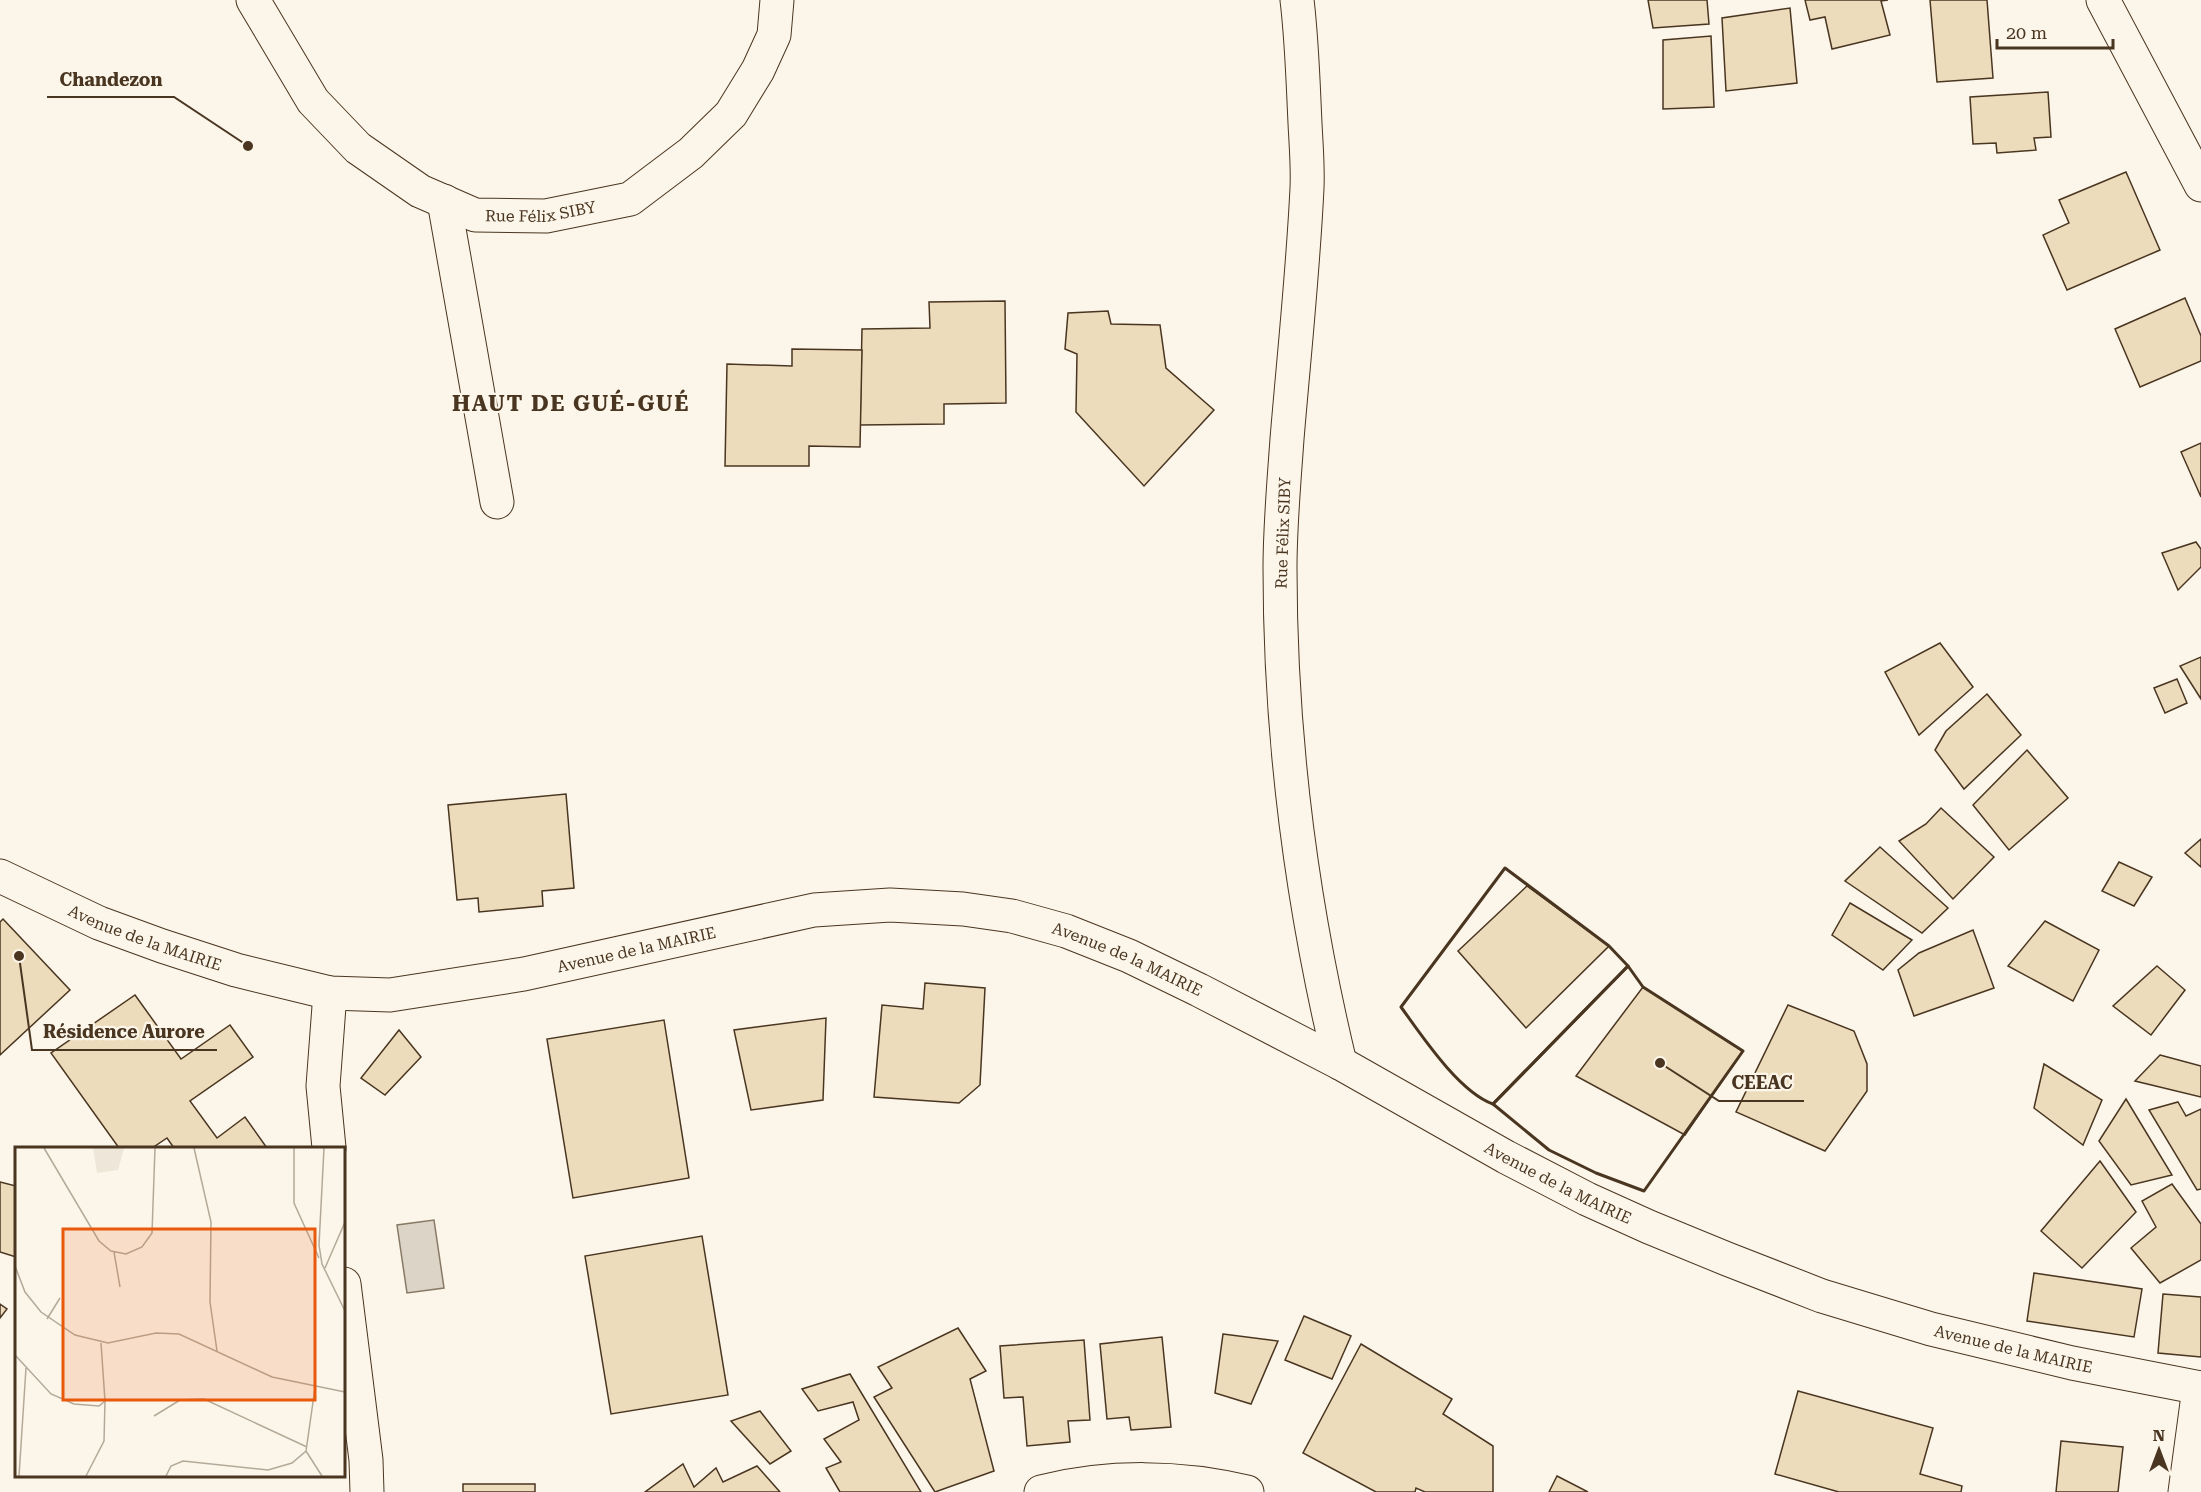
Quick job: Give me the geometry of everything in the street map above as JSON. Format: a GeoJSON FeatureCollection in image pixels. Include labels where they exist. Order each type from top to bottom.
{"type":"FeatureCollection","features":[{"type":"Feature","properties":{"kind":"street","name":"Rue Félix SIBY"},"geometry":{"type":"LineString","coordinates":[[254,0],[312,101],[358,148],[420,191],[475,215],[546,216],[630,199],[691,153],[731,114],[758,70],[774,35],[777,0]]}},
{"type":"Feature","properties":{"kind":"street","name":"Rue Félix SIBY"},"geometry":{"type":"LineString","coordinates":[[1297,0],[1302,47],[1307,184],[1301,285],[1283,493],[1280,567],[1282,634],[1296,830],[1320,972],[1340,1063]]}},
{"type":"Feature","properties":{"kind":"street"},"geometry":{"type":"LineString","coordinates":[[2103,0],[2201,185]]}},
{"type":"Feature","properties":{"kind":"street"},"geometry":{"type":"LineString","coordinates":[[444,201],[497,501]]}},
{"type":"Feature","properties":{"kind":"street","name":"Avenue de la MAIRIE"},"geometry":{"type":"LineString","coordinates":[[0,876],[99,923],[151,942],[236,970],[330,993],[390,995],[524,974],[814,910],[890,905],[963,909],[1012,916],[1055,928],[1119,952],[1199,990],[1340,1063],[1506,1157],[1587,1199],[1659,1232],[1822,1296],[1942,1332],[2072,1363],[2200,1388]]}},
{"type":"Feature","properties":{"kind":"street"},"geometry":{"type":"LineString","coordinates":[[329,1147],[323,1086],[330,993]]}},
{"type":"Feature","properties":{"kind":"street"},"geometry":{"type":"LineString","coordinates":[[345,1292],[366,1460],[367,1492]]}},
{"type":"Feature","properties":{"kind":"street"},"geometry":{"type":"LineString","coordinates":[[2185,1492],[2200,1388]]}},
{"type":"Feature","properties":{"kind":"street"},"geometry":{"type":"LineString","coordinates":[[1041,1492],[1065,1486],[1112,1480],[1169,1480],[1247,1492]]}},
{"type":"Feature","properties":{"kind":"shaded area"},"geometry":{"type":"Polygon","coordinates":[[[434,1220],[444,1288],[407,1293],[397,1225],[434,1220]]]}},
{"type":"Feature","properties":{"kind":"building"},"geometry":{"type":"Polygon","coordinates":[[[1648,0],[1707,0],[1709,24],[1653,28],[1648,0]]]}},
{"type":"Feature","properties":{"kind":"building"},"geometry":{"type":"Polygon","coordinates":[[[1805,0],[1888,0],[1881,1],[1890,35],[1832,49],[1825,17],[1810,20],[1805,0]]]}},
{"type":"Feature","properties":{"kind":"building"},"geometry":{"type":"Polygon","coordinates":[[[1930,0],[1987,0],[1993,78],[1937,82],[1930,0]]]}},
{"type":"Feature","properties":{"kind":"building"},"geometry":{"type":"Polygon","coordinates":[[[1790,8],[1797,83],[1726,91],[1722,18],[1790,8]]]}},
{"type":"Feature","properties":{"kind":"building"},"geometry":{"type":"Polygon","coordinates":[[[1711,36],[1714,107],[1663,109],[1663,40],[1711,36]]]}},
{"type":"Feature","properties":{"kind":"building"},"geometry":{"type":"Polygon","coordinates":[[[2048,92],[2051,137],[2034,138],[2036,150],[1997,153],[1996,143],[1973,144],[1970,97],[2048,92]]]}},
{"type":"Feature","properties":{"kind":"building"},"geometry":{"type":"Polygon","coordinates":[[[2126,172],[2160,250],[2067,290],[2043,235],[2069,223],[2059,200],[2126,172]]]}},
{"type":"Feature","properties":{"kind":"building"},"geometry":{"type":"Polygon","coordinates":[[[2185,298],[2201,336],[2201,361],[2140,387],[2115,329],[2185,298]]]}},
{"type":"Feature","properties":{"kind":"building"},"geometry":{"type":"Polygon","coordinates":[[[1005,301],[1006,403],[944,404],[944,424],[860,425],[862,329],[930,328],[929,302],[1005,301]]]}},
{"type":"Feature","properties":{"kind":"building"},"geometry":{"type":"Polygon","coordinates":[[[1108,311],[1111,324],[1160,325],[1166,368],[1214,410],[1144,486],[1076,412],[1077,354],[1065,349],[1068,313],[1108,311]]]}},
{"type":"Feature","properties":{"kind":"building"},"geometry":{"type":"Polygon","coordinates":[[[792,349],[862,350],[860,447],[809,446],[809,466],[725,466],[727,364],[792,366],[792,349]]]}},
{"type":"Feature","properties":{"kind":"building"},"geometry":{"type":"Polygon","coordinates":[[[2201,443],[2201,497],[2181,452],[2201,443]]]}},
{"type":"Feature","properties":{"kind":"building"},"geometry":{"type":"Polygon","coordinates":[[[2196,542],[2201,549],[2201,567],[2178,590],[2162,553],[2196,542]]]}},
{"type":"Feature","properties":{"kind":"building"},"geometry":{"type":"Polygon","coordinates":[[[1940,643],[1973,687],[1919,735],[1885,672],[1940,643]]]}},
{"type":"Feature","properties":{"kind":"building"},"geometry":{"type":"Polygon","coordinates":[[[2201,657],[2201,699],[2180,666],[2201,657]]]}},
{"type":"Feature","properties":{"kind":"building"},"geometry":{"type":"Polygon","coordinates":[[[2177,679],[2187,703],[2165,713],[2154,688],[2177,679]]]}},
{"type":"Feature","properties":{"kind":"building"},"geometry":{"type":"Polygon","coordinates":[[[1987,694],[2021,735],[1964,789],[1935,750],[1946,731],[1987,694]]]}},
{"type":"Feature","properties":{"kind":"building"},"geometry":{"type":"Polygon","coordinates":[[[2027,750],[2068,798],[2009,850],[1973,805],[2027,750]]]}},
{"type":"Feature","properties":{"kind":"building"},"geometry":{"type":"Polygon","coordinates":[[[566,794],[574,888],[542,891],[543,906],[479,912],[478,898],[457,900],[448,805],[566,794]]]}},
{"type":"Feature","properties":{"kind":"building"},"geometry":{"type":"Polygon","coordinates":[[[1941,808],[1994,857],[1953,899],[1899,841],[1926,824],[1941,808]]]}},
{"type":"Feature","properties":{"kind":"building"},"geometry":{"type":"Polygon","coordinates":[[[2201,839],[2201,867],[2185,853],[2201,839]]]}},
{"type":"Feature","properties":{"kind":"building"},"geometry":{"type":"Polygon","coordinates":[[[1880,847],[1948,908],[1922,933],[1845,881],[1880,847]]]}},
{"type":"Feature","properties":{"kind":"building"},"geometry":{"type":"Polygon","coordinates":[[[2119,862],[2152,877],[2134,906],[2102,891],[2119,862]]]}},
{"type":"Feature","properties":{"kind":"building"},"geometry":{"type":"Polygon","coordinates":[[[1527,886],[1609,946],[1526,1028],[1458,951],[1527,886]]]}},
{"type":"Feature","properties":{"kind":"building"},"geometry":{"type":"Polygon","coordinates":[[[1850,903],[1912,940],[1883,970],[1832,935],[1850,903]]]}},
{"type":"Feature","properties":{"kind":"building"},"geometry":{"type":"Polygon","coordinates":[[[3,919],[70,990],[0,1055],[0,922],[3,919]]]}},
{"type":"Feature","properties":{"kind":"building"},"geometry":{"type":"Polygon","coordinates":[[[2045,921],[2099,950],[2073,1001],[2008,966],[2045,921]]]}},
{"type":"Feature","properties":{"kind":"building"},"geometry":{"type":"Polygon","coordinates":[[[1973,930],[1994,988],[1914,1016],[1898,970],[1919,953],[1973,930]]]}},
{"type":"Feature","properties":{"kind":"building"},"geometry":{"type":"Polygon","coordinates":[[[2157,966],[2185,990],[2151,1035],[2113,1006],[2157,966]]]}},
{"type":"Feature","properties":{"kind":"building"},"geometry":{"type":"Polygon","coordinates":[[[925,983],[985,988],[980,1085],[959,1103],[874,1097],[882,1005],[923,1009],[925,983]]]}},
{"type":"Feature","properties":{"kind":"building"},"geometry":{"type":"Polygon","coordinates":[[[1643,987],[1743,1051],[1685,1135],[1576,1076],[1643,987]]]}},
{"type":"Feature","properties":{"kind":"building"},"geometry":{"type":"Polygon","coordinates":[[[135,995],[181,1059],[230,1025],[253,1057],[190,1101],[217,1138],[245,1117],[266,1147],[173,1147],[167,1138],[154,1147],[118,1147],[51,1053],[135,995]]]}},
{"type":"Feature","properties":{"kind":"building"},"geometry":{"type":"Polygon","coordinates":[[[1788,1005],[1854,1031],[1867,1064],[1867,1091],[1825,1151],[1736,1112],[1788,1005]]]}},
{"type":"Feature","properties":{"kind":"building"},"geometry":{"type":"Polygon","coordinates":[[[826,1018],[823,1100],[751,1110],[734,1030],[826,1018]]]}},
{"type":"Feature","properties":{"kind":"building"},"geometry":{"type":"Polygon","coordinates":[[[664,1020],[689,1178],[573,1198],[547,1039],[664,1020]]]}},
{"type":"Feature","properties":{"kind":"building"},"geometry":{"type":"Polygon","coordinates":[[[399,1030],[421,1057],[385,1095],[361,1078],[399,1030]]]}},
{"type":"Feature","properties":{"kind":"building"},"geometry":{"type":"Polygon","coordinates":[[[2160,1055],[2201,1066],[2201,1097],[2135,1081],[2160,1055]]]}},
{"type":"Feature","properties":{"kind":"building"},"geometry":{"type":"Polygon","coordinates":[[[2044,1064],[2102,1100],[2083,1145],[2034,1108],[2044,1064]]]}},
{"type":"Feature","properties":{"kind":"building"},"geometry":{"type":"Polygon","coordinates":[[[2126,1099],[2172,1175],[2131,1185],[2099,1141],[2126,1099]]]}},
{"type":"Feature","properties":{"kind":"building"},"geometry":{"type":"Polygon","coordinates":[[[2178,1102],[2186,1116],[2201,1109],[2201,1189],[2197,1190],[2149,1110],[2178,1102]]]}},
{"type":"Feature","properties":{"kind":"building"},"geometry":{"type":"Polygon","coordinates":[[[2100,1161],[2136,1212],[2082,1268],[2041,1231],[2100,1161]]]}},
{"type":"Feature","properties":{"kind":"building"},"geometry":{"type":"Polygon","coordinates":[[[0,1182],[15,1186],[15,1257],[0,1252],[0,1182]]]}},
{"type":"Feature","properties":{"kind":"building"},"geometry":{"type":"Polygon","coordinates":[[[2172,1184],[2201,1224],[2201,1260],[2160,1283],[2131,1248],[2156,1227],[2142,1201],[2172,1184]]]}},
{"type":"Feature","properties":{"kind":"building"},"geometry":{"type":"Polygon","coordinates":[[[702,1236],[728,1395],[611,1414],[585,1256],[702,1236]]]}},
{"type":"Feature","properties":{"kind":"building"},"geometry":{"type":"Polygon","coordinates":[[[2034,1273],[2142,1289],[2134,1337],[2027,1321],[2034,1273]]]}},
{"type":"Feature","properties":{"kind":"building"},"geometry":{"type":"Polygon","coordinates":[[[2163,1294],[2201,1297],[2201,1357],[2158,1353],[2163,1294]]]}},
{"type":"Feature","properties":{"kind":"building"},"geometry":{"type":"Polygon","coordinates":[[[0,1304],[7,1309],[0,1318],[0,1304]]]}},
{"type":"Feature","properties":{"kind":"building"},"geometry":{"type":"Polygon","coordinates":[[[1304,1316],[1351,1336],[1332,1379],[1285,1360],[1304,1316]]]}},
{"type":"Feature","properties":{"kind":"building"},"geometry":{"type":"Polygon","coordinates":[[[958,1328],[986,1371],[970,1379],[994,1471],[935,1492],[874,1397],[892,1388],[878,1367],[958,1328]]]}},
{"type":"Feature","properties":{"kind":"building"},"geometry":{"type":"Polygon","coordinates":[[[1223,1334],[1278,1341],[1251,1404],[1215,1393],[1223,1334]]]}},
{"type":"Feature","properties":{"kind":"building"},"geometry":{"type":"Polygon","coordinates":[[[1162,1337],[1171,1427],[1131,1430],[1129,1417],[1107,1419],[1100,1344],[1162,1337]]]}},
{"type":"Feature","properties":{"kind":"building"},"geometry":{"type":"Polygon","coordinates":[[[1084,1340],[1090,1420],[1068,1421],[1070,1442],[1027,1446],[1023,1397],[1004,1398],[1000,1346],[1084,1340]]]}},
{"type":"Feature","properties":{"kind":"building"},"geometry":{"type":"Polygon","coordinates":[[[1361,1344],[1452,1399],[1443,1414],[1493,1446],[1493,1492],[1425,1492],[1416,1488],[1415,1492],[1376,1492],[1303,1453],[1361,1344]]]}},
{"type":"Feature","properties":{"kind":"building"},"geometry":{"type":"Polygon","coordinates":[[[850,1374],[921,1492],[840,1492],[826,1468],[841,1462],[824,1439],[859,1420],[853,1402],[818,1411],[802,1389],[850,1374]]]}},
{"type":"Feature","properties":{"kind":"building"},"geometry":{"type":"Polygon","coordinates":[[[1798,1391],[1933,1428],[1920,1474],[1962,1486],[1961,1492],[1839,1492],[1775,1474],[1798,1391]]]}},
{"type":"Feature","properties":{"kind":"building"},"geometry":{"type":"Polygon","coordinates":[[[760,1411],[791,1451],[770,1464],[731,1421],[760,1411]]]}},
{"type":"Feature","properties":{"kind":"building"},"geometry":{"type":"Polygon","coordinates":[[[2061,1441],[2123,1447],[2118,1492],[2056,1492],[2061,1441]]]}},
{"type":"Feature","properties":{"kind":"building"},"geometry":{"type":"Polygon","coordinates":[[[683,1464],[694,1487],[716,1468],[723,1482],[757,1466],[780,1492],[645,1492],[683,1464]]]}},
{"type":"Feature","properties":{"kind":"building"},"geometry":{"type":"Polygon","coordinates":[[[1557,1476],[1588,1492],[1549,1492],[1557,1476]]]}},
{"type":"Feature","properties":{"kind":"building"},"geometry":{"type":"Polygon","coordinates":[[[463,1484],[535,1484],[535,1492],[463,1492],[463,1484]]]}},
{"type":"Feature","properties":{"kind":"wall"},"geometry":{"type":"LineString","coordinates":[[1505,868],[1609,946],[1628,966],[1493,1104],[1480,1098],[1454,1076],[1401,1007],[1505,868]]}},
{"type":"Feature","properties":{"kind":"wall"},"geometry":{"type":"LineString","coordinates":[[1628,966],[1643,987],[1743,1051],[1644,1191],[1596,1173],[1549,1150],[1493,1104],[1628,966]]}},
{"type":"Feature","properties":{"kind":"place","name":"Chandezon"},"geometry":{"type":"Point","coordinates":[248,146]}},
{"type":"Feature","properties":{"kind":"place","name":"Résidence Aurore"},"geometry":{"type":"Point","coordinates":[19,956]}},
{"type":"Feature","properties":{"kind":"place","name":"CEEAC"},"geometry":{"type":"Point","coordinates":[1660,1063]}},
{"type":"Feature","properties":{"kind":"district","name":"HAUT DE GUÉ-GUÉ"},"geometry":{"type":"Point","coordinates":[571,403]}}]}
